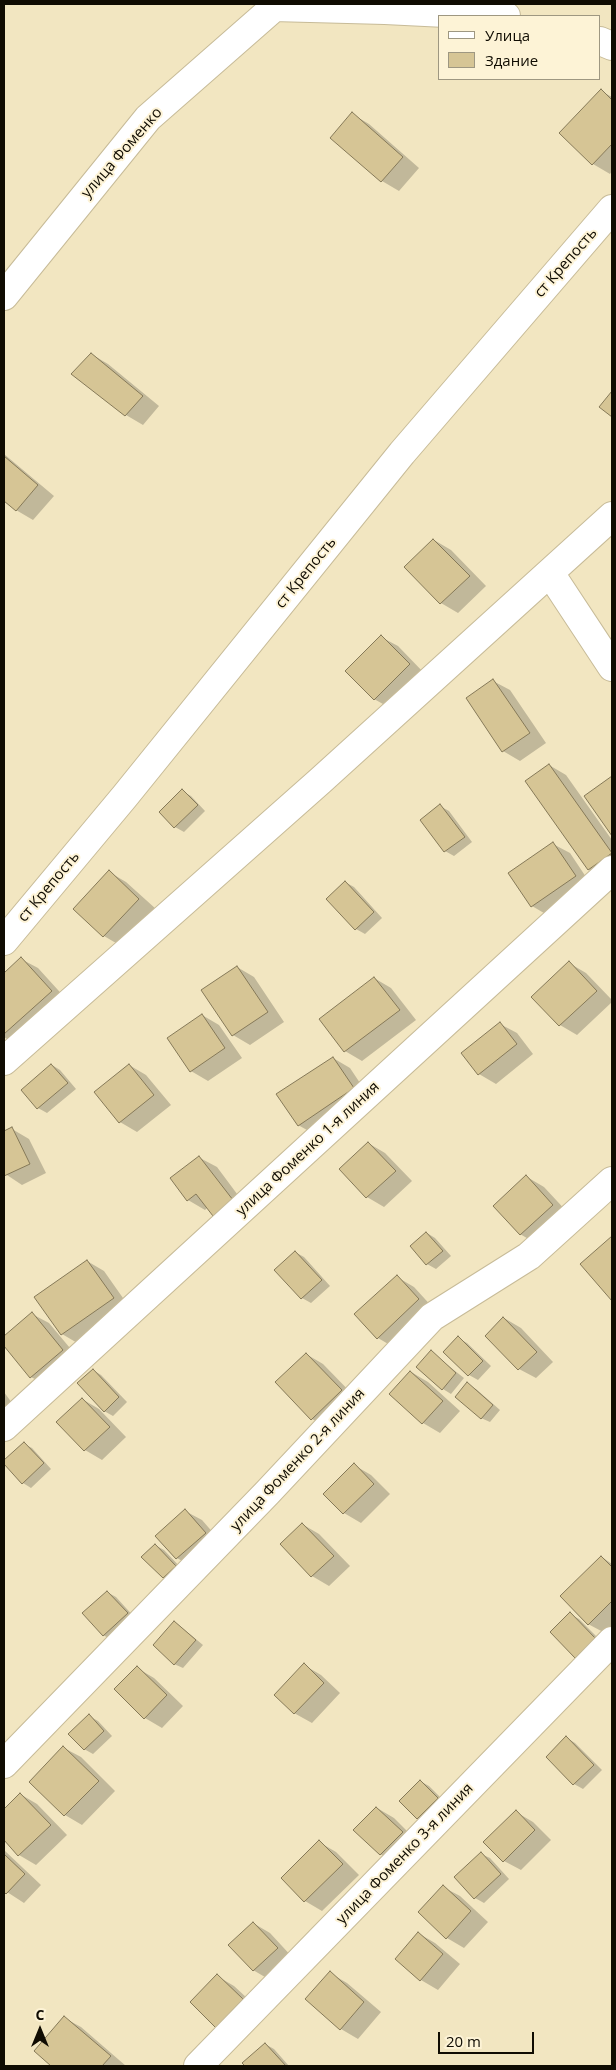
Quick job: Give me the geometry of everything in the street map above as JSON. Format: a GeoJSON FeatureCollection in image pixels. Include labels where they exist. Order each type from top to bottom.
{"type":"FeatureCollection","features":[{"type":"Feature","properties":{"kind":"street"},"geometry":{"type":"LineString","coordinates":[[276,6],[486,15]]}},
{"type":"Feature","properties":{"kind":"street","name":"улица Фоменко"},"geometry":{"type":"LineString","coordinates":[[4,296],[148,118],[276,6]]}},
{"type":"Feature","properties":{"kind":"street","name":"ст Крепость"},"geometry":{"type":"LineString","coordinates":[[4,941],[125,796],[402,453],[612,209]]}},
{"type":"Feature","properties":{"kind":"street"},"geometry":{"type":"LineString","coordinates":[[4,1061],[320,781],[612,516]]}},
{"type":"Feature","properties":{"kind":"street"},"geometry":{"type":"LineString","coordinates":[[550,573],[612,667]]}},
{"type":"Feature","properties":{"kind":"street","name":"улица Фоменко 1-я линия"},"geometry":{"type":"LineString","coordinates":[[4,1428],[612,870]]}},
{"type":"Feature","properties":{"kind":"street","name":"улица Фоменко 2-я линия"},"geometry":{"type":"LineString","coordinates":[[4,1764],[267,1493],[432,1318],[529,1256],[612,1181]]}},
{"type":"Feature","properties":{"kind":"street","name":"улица Фоменко 3-я линия"},"geometry":{"type":"LineString","coordinates":[[198,2066],[612,1641]]}},
{"type":"Feature","properties":{"kind":"building"},"geometry":{"type":"Polygon","coordinates":[[[601,89],[612,100],[612,144],[592,165],[559,133],[601,89]]]}},
{"type":"Feature","properties":{"kind":"building"},"geometry":{"type":"Polygon","coordinates":[[[352,112],[403,157],[381,182],[330,138],[352,112]]]}},
{"type":"Feature","properties":{"kind":"building"},"geometry":{"type":"Polygon","coordinates":[[[91,353],[143,396],[125,416],[71,374],[91,353]]]}},
{"type":"Feature","properties":{"kind":"building"},"geometry":{"type":"Polygon","coordinates":[[[612,391],[612,417],[599,407],[612,391]]]}},
{"type":"Feature","properties":{"kind":"building"},"geometry":{"type":"Polygon","coordinates":[[[4,456],[38,485],[16,511],[4,501],[4,456]]]}},
{"type":"Feature","properties":{"kind":"building"},"geometry":{"type":"Polygon","coordinates":[[[433,539],[470,576],[440,604],[404,567],[433,539]]]}},
{"type":"Feature","properties":{"kind":"building"},"geometry":{"type":"Polygon","coordinates":[[[381,635],[410,664],[374,700],[345,671],[381,635]]]}},
{"type":"Feature","properties":{"kind":"building"},"geometry":{"type":"Polygon","coordinates":[[[493,679],[530,733],[502,752],[466,698],[493,679]]]}},
{"type":"Feature","properties":{"kind":"building"},"geometry":{"type":"Polygon","coordinates":[[[549,764],[612,853],[588,870],[525,781],[549,764]]]}},
{"type":"Feature","properties":{"kind":"building"},"geometry":{"type":"Polygon","coordinates":[[[612,776],[612,836],[584,796],[612,776]]]}},
{"type":"Feature","properties":{"kind":"building"},"geometry":{"type":"Polygon","coordinates":[[[182,789],[198,805],[174,828],[159,812],[182,789]]]}},
{"type":"Feature","properties":{"kind":"building"},"geometry":{"type":"Polygon","coordinates":[[[440,804],[465,837],[444,852],[420,820],[440,804]]]}},
{"type":"Feature","properties":{"kind":"building"},"geometry":{"type":"Polygon","coordinates":[[[553,842],[576,876],[531,907],[508,873],[553,842]]]}},
{"type":"Feature","properties":{"kind":"building"},"geometry":{"type":"Polygon","coordinates":[[[109,870],[139,899],[103,937],[73,909],[109,870]]]}},
{"type":"Feature","properties":{"kind":"building"},"geometry":{"type":"Polygon","coordinates":[[[345,881],[374,912],[355,930],[326,899],[345,881]]]}},
{"type":"Feature","properties":{"kind":"building"},"geometry":{"type":"Polygon","coordinates":[[[21,957],[52,991],[4,1034],[4,973],[21,957]]]}},
{"type":"Feature","properties":{"kind":"building"},"geometry":{"type":"Polygon","coordinates":[[[569,961],[597,991],[559,1026],[531,997],[569,961]]]}},
{"type":"Feature","properties":{"kind":"building"},"geometry":{"type":"Polygon","coordinates":[[[237,966],[268,1012],[232,1036],[201,990],[237,966]]]}},
{"type":"Feature","properties":{"kind":"building"},"geometry":{"type":"Polygon","coordinates":[[[374,977],[400,1010],[344,1052],[319,1019],[374,977]]]}},
{"type":"Feature","properties":{"kind":"building"},"geometry":{"type":"Polygon","coordinates":[[[202,1014],[225,1048],[190,1072],[167,1038],[202,1014]]]}},
{"type":"Feature","properties":{"kind":"building"},"geometry":{"type":"Polygon","coordinates":[[[500,1022],[517,1044],[478,1075],[461,1053],[500,1022]]]}},
{"type":"Feature","properties":{"kind":"building"},"geometry":{"type":"Polygon","coordinates":[[[333,1057],[354,1088],[298,1126],[276,1094],[333,1057]]]}},
{"type":"Feature","properties":{"kind":"building"},"geometry":{"type":"Polygon","coordinates":[[[51,1064],[68,1083],[37,1109],[21,1090],[51,1064]]]}},
{"type":"Feature","properties":{"kind":"building"},"geometry":{"type":"Polygon","coordinates":[[[129,1064],[154,1095],[119,1123],[94,1092],[129,1064]]]}},
{"type":"Feature","properties":{"kind":"building"},"geometry":{"type":"Polygon","coordinates":[[[12,1127],[30,1164],[4,1176],[4,1131],[12,1127]]]}},
{"type":"Feature","properties":{"kind":"building"},"geometry":{"type":"Polygon","coordinates":[[[368,1142],[396,1171],[366,1198],[339,1169],[368,1142]]]}},
{"type":"Feature","properties":{"kind":"building"},"geometry":{"type":"Polygon","coordinates":[[[199,1156],[233,1200],[213,1216],[196,1194],[187,1201],[170,1178],[199,1156]]]}},
{"type":"Feature","properties":{"kind":"building"},"geometry":{"type":"Polygon","coordinates":[[[526,1175],[553,1205],[520,1235],[493,1206],[526,1175]]]}},
{"type":"Feature","properties":{"kind":"building"},"geometry":{"type":"Polygon","coordinates":[[[426,1232],[443,1251],[426,1265],[410,1246],[426,1232]]]}},
{"type":"Feature","properties":{"kind":"building"},"geometry":{"type":"Polygon","coordinates":[[[612,1236],[612,1301],[580,1264],[612,1236]]]}},
{"type":"Feature","properties":{"kind":"building"},"geometry":{"type":"Polygon","coordinates":[[[295,1251],[322,1280],[301,1299],[274,1270],[295,1251]]]}},
{"type":"Feature","properties":{"kind":"building"},"geometry":{"type":"Polygon","coordinates":[[[87,1260],[114,1298],[61,1335],[34,1297],[87,1260]]]}},
{"type":"Feature","properties":{"kind":"building"},"geometry":{"type":"Polygon","coordinates":[[[397,1275],[419,1299],[377,1339],[354,1314],[397,1275]]]}},
{"type":"Feature","properties":{"kind":"building"},"geometry":{"type":"Polygon","coordinates":[[[32,1312],[63,1350],[30,1378],[4,1346],[4,1336],[32,1312]]]}},
{"type":"Feature","properties":{"kind":"building"},"geometry":{"type":"Polygon","coordinates":[[[503,1317],[537,1352],[518,1370],[485,1336],[503,1317]]]}},
{"type":"Feature","properties":{"kind":"building"},"geometry":{"type":"Polygon","coordinates":[[[458,1336],[483,1361],[468,1376],[443,1352],[458,1336]]]}},
{"type":"Feature","properties":{"kind":"building"},"geometry":{"type":"Polygon","coordinates":[[[431,1350],[456,1373],[442,1390],[416,1367],[431,1350]]]}},
{"type":"Feature","properties":{"kind":"building"},"geometry":{"type":"Polygon","coordinates":[[[306,1353],[342,1390],[311,1420],[275,1382],[306,1353]]]}},
{"type":"Feature","properties":{"kind":"building"},"geometry":{"type":"Polygon","coordinates":[[[93,1369],[119,1397],[104,1412],[77,1383],[93,1369]]]}},
{"type":"Feature","properties":{"kind":"building"},"geometry":{"type":"Polygon","coordinates":[[[410,1371],[443,1401],[422,1424],[389,1394],[410,1371]]]}},
{"type":"Feature","properties":{"kind":"building"},"geometry":{"type":"Polygon","coordinates":[[[467,1382],[493,1405],[481,1419],[455,1397],[467,1382]]]}},
{"type":"Feature","properties":{"kind":"building"},"geometry":{"type":"Polygon","coordinates":[[[82,1398],[110,1427],[84,1451],[56,1422],[82,1398]]]}},
{"type":"Feature","properties":{"kind":"building"},"geometry":{"type":"Polygon","coordinates":[[[24,1442],[44,1463],[22,1484],[4,1464],[4,1460],[24,1442]]]}},
{"type":"Feature","properties":{"kind":"building"},"geometry":{"type":"Polygon","coordinates":[[[354,1463],[374,1484],[343,1514],[323,1494],[354,1463]]]}},
{"type":"Feature","properties":{"kind":"building"},"geometry":{"type":"Polygon","coordinates":[[[185,1509],[206,1533],[176,1559],[155,1536],[185,1509]]]}},
{"type":"Feature","properties":{"kind":"building"},"geometry":{"type":"Polygon","coordinates":[[[302,1523],[334,1556],[311,1577],[280,1544],[302,1523]]]}},
{"type":"Feature","properties":{"kind":"building"},"geometry":{"type":"Polygon","coordinates":[[[155,1544],[176,1566],[163,1578],[141,1557],[155,1544]]]}},
{"type":"Feature","properties":{"kind":"building"},"geometry":{"type":"Polygon","coordinates":[[[601,1556],[612,1567],[612,1601],[588,1625],[560,1596],[601,1556]]]}},
{"type":"Feature","properties":{"kind":"building"},"geometry":{"type":"Polygon","coordinates":[[[107,1591],[128,1613],[103,1636],[82,1613],[107,1591]]]}},
{"type":"Feature","properties":{"kind":"building"},"geometry":{"type":"Polygon","coordinates":[[[570,1612],[595,1638],[575,1658],[550,1632],[570,1612]]]}},
{"type":"Feature","properties":{"kind":"building"},"geometry":{"type":"Polygon","coordinates":[[[174,1621],[196,1640],[174,1665],[153,1645],[174,1621]]]}},
{"type":"Feature","properties":{"kind":"building"},"geometry":{"type":"Polygon","coordinates":[[[304,1663],[324,1683],[294,1714],[274,1695],[304,1663]]]}},
{"type":"Feature","properties":{"kind":"building"},"geometry":{"type":"Polygon","coordinates":[[[137,1666],[167,1695],[144,1719],[114,1689],[137,1666]]]}},
{"type":"Feature","properties":{"kind":"building"},"geometry":{"type":"Polygon","coordinates":[[[89,1714],[104,1731],[84,1750],[68,1734],[89,1714]]]}},
{"type":"Feature","properties":{"kind":"building"},"geometry":{"type":"Polygon","coordinates":[[[566,1736],[594,1765],[573,1785],[546,1757],[566,1736]]]}},
{"type":"Feature","properties":{"kind":"building"},"geometry":{"type":"Polygon","coordinates":[[[63,1746],[99,1781],[64,1816],[29,1782],[63,1746]]]}},
{"type":"Feature","properties":{"kind":"building"},"geometry":{"type":"Polygon","coordinates":[[[420,1780],[438,1798],[417,1819],[399,1801],[420,1780]]]}},
{"type":"Feature","properties":{"kind":"building"},"geometry":{"type":"Polygon","coordinates":[[[20,1793],[51,1825],[18,1856],[4,1840],[4,1809],[20,1793]]]}},
{"type":"Feature","properties":{"kind":"building"},"geometry":{"type":"Polygon","coordinates":[[[376,1807],[403,1832],[380,1855],[353,1830],[376,1807]]]}},
{"type":"Feature","properties":{"kind":"building"},"geometry":{"type":"Polygon","coordinates":[[[516,1810],[535,1830],[503,1862],[483,1842],[516,1810]]]}},
{"type":"Feature","properties":{"kind":"building"},"geometry":{"type":"Polygon","coordinates":[[[319,1840],[343,1864],[304,1902],[281,1878],[319,1840]]]}},
{"type":"Feature","properties":{"kind":"building"},"geometry":{"type":"Polygon","coordinates":[[[481,1852],[501,1874],[474,1899],[454,1877],[481,1852]]]}},
{"type":"Feature","properties":{"kind":"building"},"geometry":{"type":"Polygon","coordinates":[[[4,1854],[25,1874],[6,1894],[4,1892],[4,1854]]]}},
{"type":"Feature","properties":{"kind":"building"},"geometry":{"type":"Polygon","coordinates":[[[443,1885],[471,1911],[446,1939],[418,1912],[443,1885]]]}},
{"type":"Feature","properties":{"kind":"building"},"geometry":{"type":"Polygon","coordinates":[[[253,1922],[278,1948],[253,1971],[228,1945],[253,1922]]]}},
{"type":"Feature","properties":{"kind":"building"},"geometry":{"type":"Polygon","coordinates":[[[418,1932],[443,1954],[420,1981],[395,1959],[418,1932]]]}},
{"type":"Feature","properties":{"kind":"building"},"geometry":{"type":"Polygon","coordinates":[[[330,1971],[364,2002],[340,2030],[305,1999],[330,1971]]]}},
{"type":"Feature","properties":{"kind":"building"},"geometry":{"type":"Polygon","coordinates":[[[217,1974],[243,1999],[216,2028],[190,2002],[217,1974]]]}},
{"type":"Feature","properties":{"kind":"building"},"geometry":{"type":"Polygon","coordinates":[[[64,2016],[111,2056],[102,2066],[51,2066],[34,2051],[64,2016]]]}},
{"type":"Feature","properties":{"kind":"building"},"geometry":{"type":"Polygon","coordinates":[[[265,2043],[286,2066],[245,2066],[242,2063],[265,2043]]]}}]}
